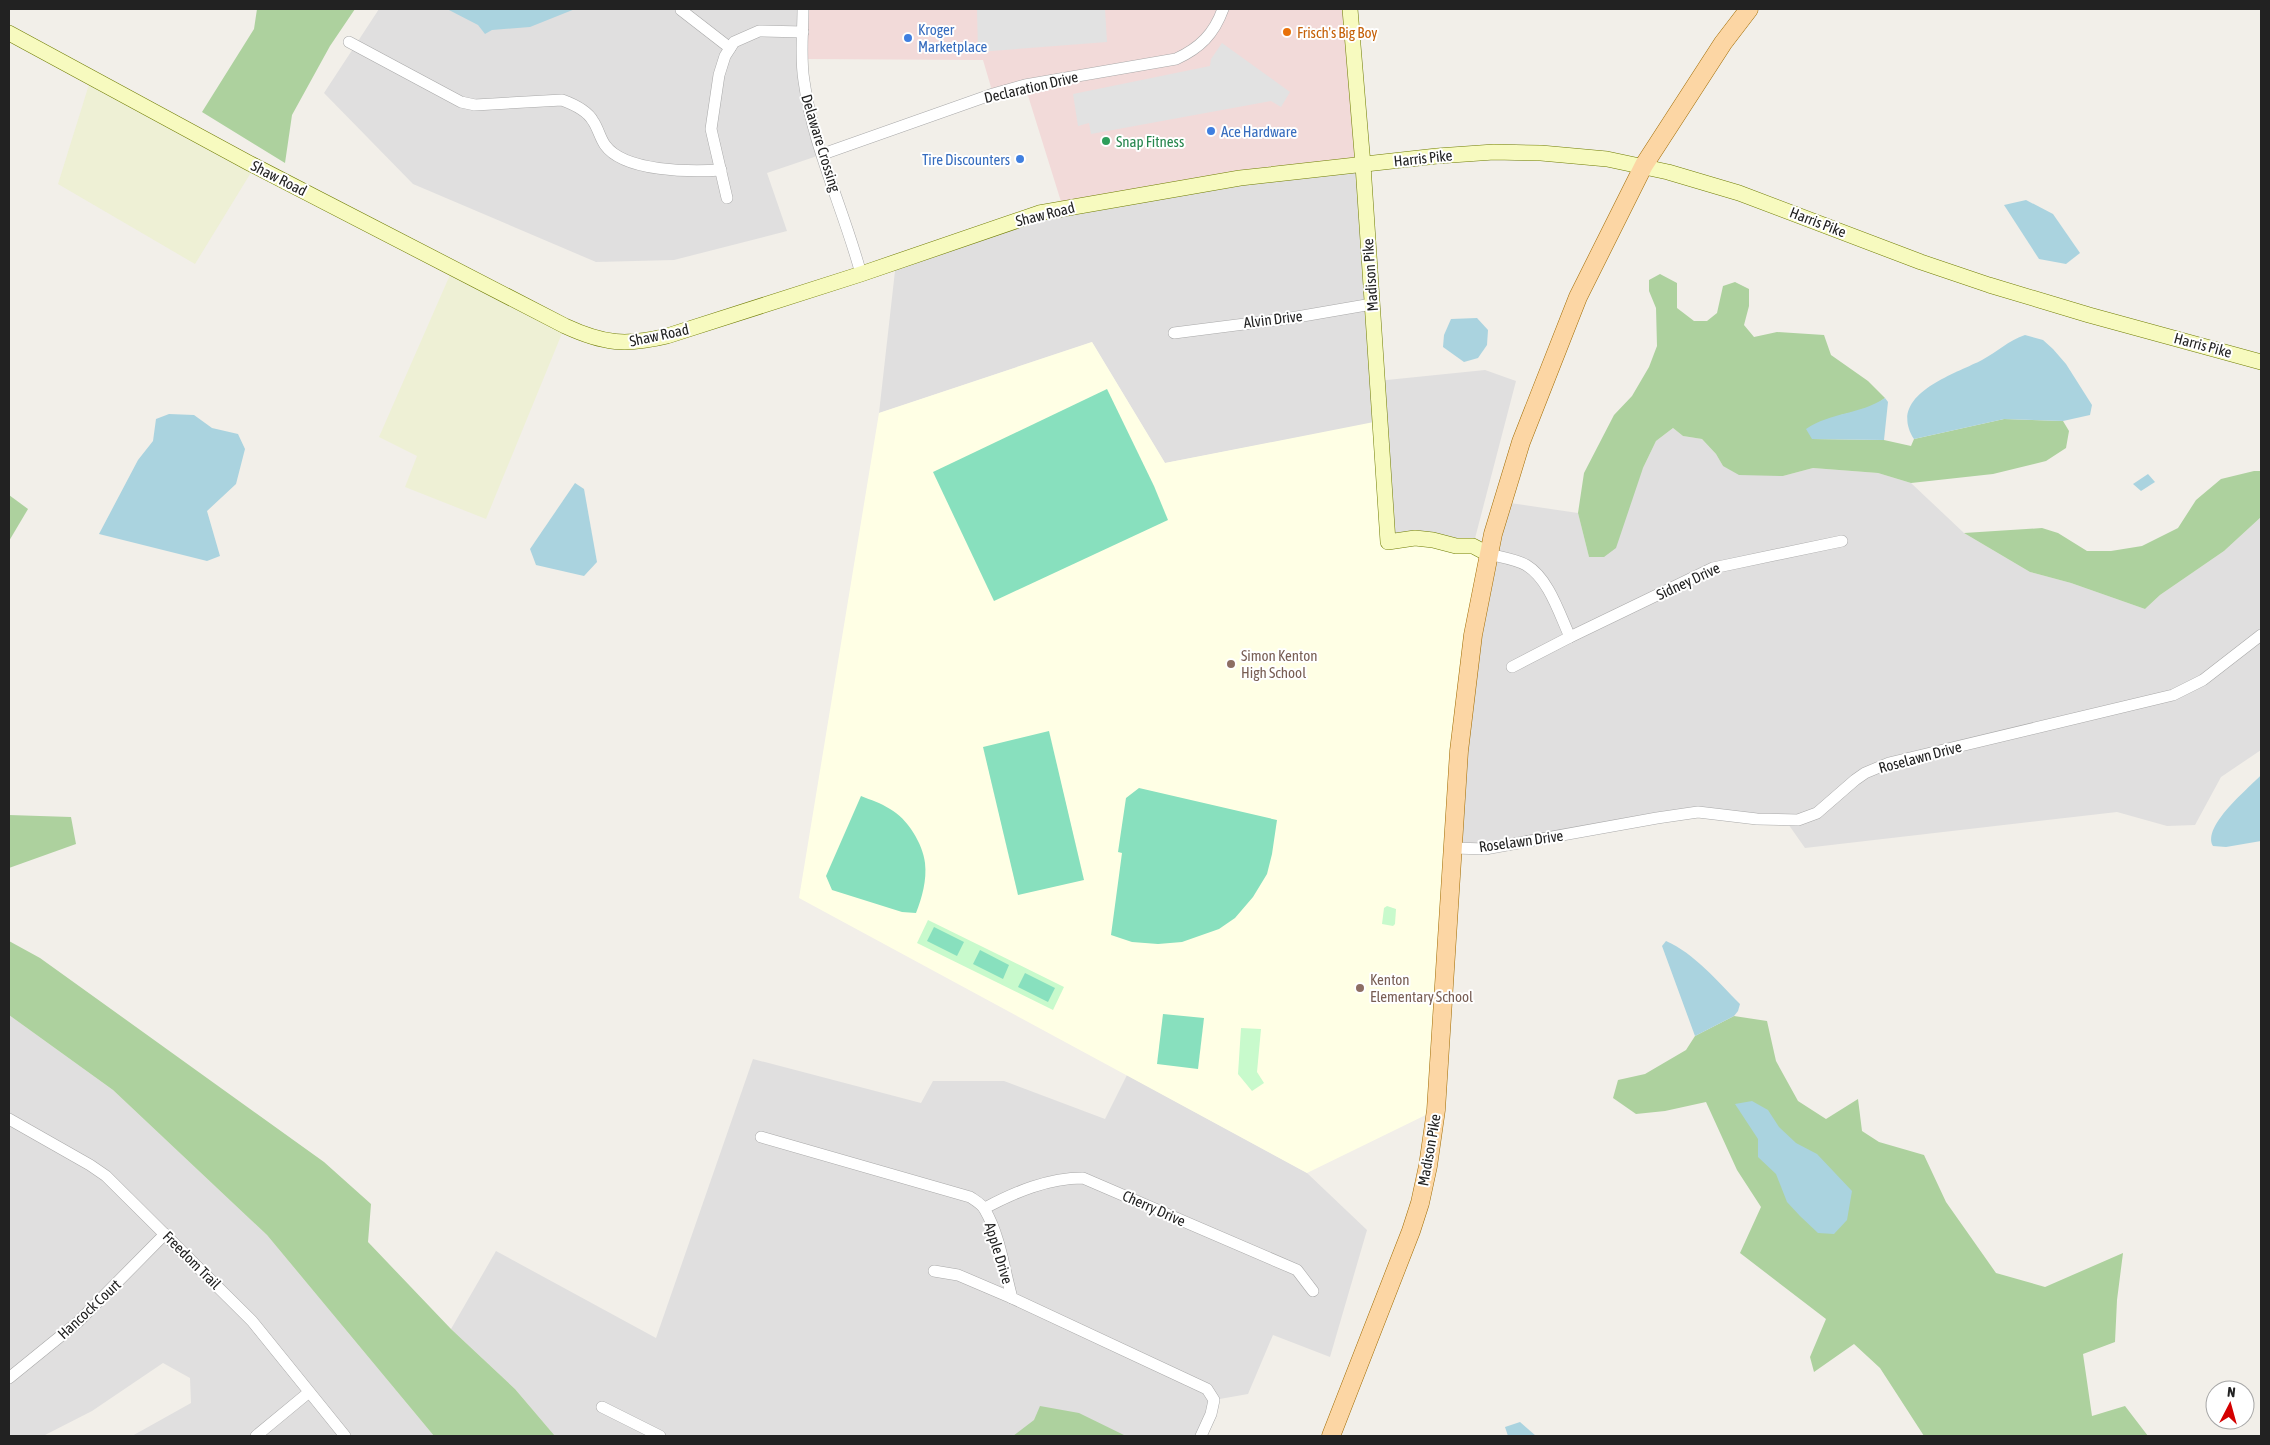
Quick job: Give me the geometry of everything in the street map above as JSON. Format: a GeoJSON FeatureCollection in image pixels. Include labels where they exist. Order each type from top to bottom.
{"type":"FeatureCollection","features":[{"type":"Feature","properties":{"kind":"main road","name":"Madison Pike"},"geometry":{"type":"LineString","coordinates":[[1350,9],[1363,166],[1388,542],[1414,538],[1456,546],[1473,546],[1488,554]]}},
{"type":"Feature","properties":{"kind":"main road","name":"Madison Pike"},"geometry":{"type":"LineString","coordinates":[[1331,1436],[1392,1284],[1420,1203],[1428,1166],[1440,1079],[1465,692],[1477,610],[1488,554],[1521,442],[1578,297],[1644,166],[1723,42],[1749,9]]}},
{"type":"Feature","properties":{"kind":"main road","name":"Shaw Road"},"geometry":{"type":"LineString","coordinates":[[9,33],[255,166],[565,326],[606,342],[642,342],[667,336],[861,274],[1039,213],[1240,178],[1363,166]]}},
{"type":"Feature","properties":{"kind":"main road","name":"Harris Pike"},"geometry":{"type":"LineString","coordinates":[[1363,166],[1436,156],[1494,152],[1541,153],[1607,159],[1644,166],[1739,193],[1920,262],[1989,285],[2089,315],[2261,362]]}},
{"type":"Feature","properties":{"kind":"street","name":"Delaware Crossing"},"geometry":{"type":"LineString","coordinates":[[803,9],[802,59],[805,89],[823,154],[850,232],[861,274]]}},
{"type":"Feature","properties":{"kind":"street","name":"Declaration Drive"},"geometry":{"type":"LineString","coordinates":[[823,154],[993,94],[1025,85],[1176,59],[1192,52],[1206,41],[1219,20],[1223,9]]}},
{"type":"Feature","properties":{"kind":"street"},"geometry":{"type":"LineString","coordinates":[[681,10],[730,48]]}},
{"type":"Feature","properties":{"kind":"street"},"geometry":{"type":"LineString","coordinates":[[727,198],[711,128],[719,75],[724,56],[734,42],[759,31],[803,32]]}},
{"type":"Feature","properties":{"kind":"street"},"geometry":{"type":"LineString","coordinates":[[349,42],[461,102],[476,106],[562,100],[574,104],[592,119],[605,146],[628,163],[694,172],[721,170]]}},
{"type":"Feature","properties":{"kind":"street","name":"Alvin Drive"},"geometry":{"type":"LineString","coordinates":[[1174,333],[1291,318],[1372,304]]}},
{"type":"Feature","properties":{"kind":"street","name":"Sidney Drive"},"geometry":{"type":"LineString","coordinates":[[1512,667],[1713,568],[1842,541]]}},
{"type":"Feature","properties":{"kind":"street"},"geometry":{"type":"LineString","coordinates":[[1488,554],[1524,564],[1534,570],[1542,580],[1570,637]]}},
{"type":"Feature","properties":{"kind":"street","name":"Roselawn Drive"},"geometry":{"type":"LineString","coordinates":[[1454,848],[1485,849],[1698,812],[1786,821],[1803,819],[1817,813],[1865,773],[1889,763],[2173,695],[2203,680],[2261,635]]}},
{"type":"Feature","properties":{"kind":"street","name":"Freedom Trail"},"geometry":{"type":"LineString","coordinates":[[10,1124],[90,1165],[106,1176],[252,1321],[308,1393],[345,1436]]}},
{"type":"Feature","properties":{"kind":"street","name":"Apple Drive"},"geometry":{"type":"LineString","coordinates":[[761,1137],[970,1197],[985,1208],[995,1234],[1012,1298],[1207,1389],[1214,1400],[1211,1414],[1201,1436]]}},
{"type":"Feature","properties":{"kind":"street","name":"Cherry Drive"},"geometry":{"type":"LineString","coordinates":[[985,1208],[1010,1195],[1056,1180],[1083,1178],[1297,1270],[1313,1292]]}},
{"type":"Feature","properties":{"kind":"street","name":"Hancock Court"},"geometry":{"type":"LineString","coordinates":[[9,1378],[78,1322],[165,1234]]}},
{"type":"Feature","properties":{"kind":"street"},"geometry":{"type":"LineString","coordinates":[[934,1271],[958,1275],[1012,1298]]}},
{"type":"Feature","properties":{"kind":"street"},"geometry":{"type":"LineString","coordinates":[[256,1436],[308,1393]]}},
{"type":"Feature","properties":{"kind":"street"},"geometry":{"type":"LineString","coordinates":[[602,1407],[660,1436]]}},
{"type":"Feature","properties":{"kind":"shaded area"},"geometry":{"type":"Polygon","coordinates":[[[379,9],[803,9],[802,59],[823,154],[767,173],[787,231],[674,260],[596,262],[413,184],[324,93],[379,9]]]}},
{"type":"Feature","properties":{"kind":"shaded area"},"geometry":{"type":"Polygon","coordinates":[[[803,9],[1350,9],[1363,165],[1063,208],[1025,86],[993,94],[983,60],[802,59],[803,9]]]}},
{"type":"Feature","properties":{"kind":"shaded area"},"geometry":{"type":"Polygon","coordinates":[[[977,9],[1105,9],[1107,42],[978,52],[977,9]]]}},
{"type":"Feature","properties":{"kind":"shaded area"},"geometry":{"type":"Polygon","coordinates":[[[1222,43],[1290,92],[1281,107],[1271,101],[1091,134],[1089,123],[1078,126],[1073,94],[1210,66],[1211,59],[1222,43]]]}},
{"type":"Feature","properties":{"kind":"shaded area"},"geometry":{"type":"Polygon","coordinates":[[[91,78],[255,166],[195,264],[58,184],[91,78]]]}},
{"type":"Feature","properties":{"kind":"shaded area"},"geometry":{"type":"Polygon","coordinates":[[[1363,165],[1377,381],[1485,370],[1516,381],[1473,546],[1388,542],[1379,422],[1165,463],[1092,342],[879,413],[896,262],[1035,214],[1363,165]]]}},
{"type":"Feature","properties":{"kind":"shaded area"},"geometry":{"type":"Polygon","coordinates":[[[453,268],[565,326],[486,519],[405,487],[417,456],[379,437],[453,268]]]}},
{"type":"Feature","properties":{"kind":"shaded area"},"geometry":{"type":"Polygon","coordinates":[[[1092,342],[1165,463],[1379,421],[1388,541],[1488,554],[1480,594],[1436,1110],[1307,1173],[799,898],[879,413],[1092,342]]]}},
{"type":"Feature","properties":{"kind":"shaded area"},"geometry":{"type":"Polygon","coordinates":[[[1673,428],[1683,436],[1702,439],[1716,454],[1723,466],[1783,476],[1813,468],[1878,473],[1911,483],[1964,533],[2030,572],[2071,583],[2145,609],[2160,595],[2224,551],[2261,517],[2261,750],[2221,777],[2195,825],[2167,826],[2117,812],[1805,848],[1786,821],[1707,813],[1454,848],[1459,751],[1503,502],[1578,513],[1589,557],[1643,468],[1656,441],[1673,428]]]}},
{"type":"Feature","properties":{"kind":"shaded area"},"geometry":{"type":"Polygon","coordinates":[[[9,1015],[113,1090],[267,1235],[434,1436],[132,1436],[191,1403],[190,1378],[163,1363],[92,1411],[45,1435],[9,1436],[9,1015]]]}},
{"type":"Feature","properties":{"kind":"shaded area"},"geometry":{"type":"Polygon","coordinates":[[[753,1059],[921,1103],[933,1081],[1004,1081],[1105,1119],[1127,1075],[1307,1173],[1367,1230],[1330,1357],[1273,1335],[1248,1394],[1214,1400],[1201,1436],[555,1436],[515,1389],[451,1329],[496,1251],[656,1338],[753,1059]]]}},
{"type":"Feature","properties":{"kind":"green space"},"geometry":{"type":"Polygon","coordinates":[[[257,9],[355,9],[330,46],[292,115],[285,163],[202,112],[254,29],[257,9]]]}},
{"type":"Feature","properties":{"kind":"green space"},"geometry":{"type":"Polygon","coordinates":[[[1660,274],[1677,283],[1677,308],[1694,321],[1707,321],[1717,313],[1723,286],[1735,282],[1749,289],[1749,306],[1744,325],[1754,337],[1777,332],[1824,335],[1831,355],[1868,381],[1885,398],[1871,408],[1841,415],[1812,439],[1884,440],[1911,446],[1914,439],[2004,419],[2063,421],[2069,431],[2066,448],[2046,461],[1993,474],[1911,483],[1878,473],[1813,468],[1783,476],[1739,475],[1723,466],[1716,454],[1702,439],[1683,436],[1673,428],[1656,441],[1643,468],[1616,548],[1604,557],[1589,557],[1578,513],[1584,473],[1614,415],[1632,396],[1649,367],[1657,346],[1656,308],[1649,291],[1649,280],[1660,274]]]}},
{"type":"Feature","properties":{"kind":"green space"},"geometry":{"type":"Polygon","coordinates":[[[1107,389],[1154,486],[1168,520],[994,601],[933,472],[1107,389]]]}},
{"type":"Feature","properties":{"kind":"green space"},"geometry":{"type":"Polygon","coordinates":[[[2261,471],[2261,517],[2224,551],[2160,595],[2145,609],[2071,583],[2030,572],[1964,533],[2042,528],[2058,533],[2087,551],[2111,551],[2142,546],[2178,528],[2196,500],[2221,479],[2261,471]]]}},
{"type":"Feature","properties":{"kind":"green space"},"geometry":{"type":"Polygon","coordinates":[[[9,495],[28,509],[9,541],[9,495]]]}},
{"type":"Feature","properties":{"kind":"green space"},"geometry":{"type":"Polygon","coordinates":[[[1049,731],[1084,880],[1018,895],[983,747],[1049,731]]]}},
{"type":"Feature","properties":{"kind":"green space"},"geometry":{"type":"Polygon","coordinates":[[[1139,788],[1277,820],[1267,874],[1253,897],[1235,918],[1219,929],[1182,942],[1158,944],[1132,942],[1111,935],[1122,853],[1118,852],[1126,798],[1139,788]]]}},
{"type":"Feature","properties":{"kind":"green space"},"geometry":{"type":"Polygon","coordinates":[[[861,796],[883,805],[896,813],[908,825],[918,840],[924,856],[925,876],[924,889],[916,913],[902,912],[832,890],[826,876],[861,796]]]}},
{"type":"Feature","properties":{"kind":"green space"},"geometry":{"type":"Polygon","coordinates":[[[9,815],[71,817],[76,844],[9,868],[9,815]]]}},
{"type":"Feature","properties":{"kind":"green space"},"geometry":{"type":"Polygon","coordinates":[[[1387,906],[1396,909],[1395,924],[1393,926],[1382,924],[1384,908],[1387,906]]]}},
{"type":"Feature","properties":{"kind":"green space"},"geometry":{"type":"Polygon","coordinates":[[[928,920],[1064,987],[1053,1010],[917,943],[928,920]]]}},
{"type":"Feature","properties":{"kind":"green space"},"geometry":{"type":"Polygon","coordinates":[[[934,927],[964,942],[957,956],[927,941],[934,927]]]}},
{"type":"Feature","properties":{"kind":"green space"},"geometry":{"type":"Polygon","coordinates":[[[9,941],[40,958],[324,1162],[371,1204],[368,1242],[451,1329],[515,1389],[555,1436],[434,1436],[267,1235],[113,1090],[9,1015],[9,941]]]}},
{"type":"Feature","properties":{"kind":"green space"},"geometry":{"type":"Polygon","coordinates":[[[980,950],[1009,965],[1003,979],[973,964],[980,950]]]}},
{"type":"Feature","properties":{"kind":"green space"},"geometry":{"type":"Polygon","coordinates":[[[1025,973],[1055,988],[1048,1002],[1018,987],[1025,973]]]}},
{"type":"Feature","properties":{"kind":"green space"},"geometry":{"type":"Polygon","coordinates":[[[1163,1014],[1204,1018],[1198,1069],[1157,1064],[1163,1014]]]}},
{"type":"Feature","properties":{"kind":"green space"},"geometry":{"type":"Polygon","coordinates":[[[1734,1016],[1767,1021],[1776,1061],[1798,1101],[1826,1119],[1858,1099],[1862,1131],[1879,1142],[1924,1155],[1946,1202],[1996,1273],[2045,1287],[2123,1253],[2117,1300],[2115,1342],[2083,1354],[2092,1416],[2125,1406],[2148,1436],[1924,1436],[1880,1368],[1854,1344],[1814,1372],[1810,1357],[1826,1319],[1740,1253],[1761,1207],[1737,1170],[1706,1102],[1665,1111],[1636,1114],[1613,1098],[1618,1080],[1645,1074],[1686,1050],[1695,1036],[1734,1016]]]}},
{"type":"Feature","properties":{"kind":"green space"},"geometry":{"type":"Polygon","coordinates":[[[1241,1028],[1261,1029],[1257,1072],[1264,1083],[1252,1091],[1238,1074],[1241,1028]]]}},
{"type":"Feature","properties":{"kind":"green space"},"geometry":{"type":"Polygon","coordinates":[[[1040,1406],[1079,1413],[1126,1436],[1013,1436],[1034,1420],[1040,1406]]]}},
{"type":"Feature","properties":{"kind":"water"},"geometry":{"type":"Polygon","coordinates":[[[447,9],[575,9],[530,27],[492,30],[485,34],[478,25],[447,9]]]}},
{"type":"Feature","properties":{"kind":"water"},"geometry":{"type":"Polygon","coordinates":[[[2026,200],[2053,214],[2080,253],[2066,264],[2039,259],[2004,205],[2026,200]]]}},
{"type":"Feature","properties":{"kind":"water"},"geometry":{"type":"Polygon","coordinates":[[[1477,318],[1488,330],[1487,345],[1478,358],[1464,362],[1443,347],[1444,335],[1451,319],[1477,318]]]}},
{"type":"Feature","properties":{"kind":"water"},"geometry":{"type":"Polygon","coordinates":[[[2025,335],[2043,340],[2066,364],[2092,405],[2090,415],[2063,421],[2004,419],[1914,439],[1908,424],[1909,410],[1916,399],[1940,380],[1982,360],[2025,335]]]}},
{"type":"Feature","properties":{"kind":"water"},"geometry":{"type":"Polygon","coordinates":[[[1885,398],[1888,402],[1884,440],[1812,439],[1806,429],[1825,419],[1865,408],[1885,398]]]}},
{"type":"Feature","properties":{"kind":"water"},"geometry":{"type":"Polygon","coordinates":[[[169,414],[194,415],[212,428],[238,434],[245,449],[236,484],[207,511],[220,556],[207,561],[99,534],[138,460],[153,441],[156,419],[169,414]]]}},
{"type":"Feature","properties":{"kind":"water"},"geometry":{"type":"Polygon","coordinates":[[[2148,474],[2155,482],[2141,491],[2133,484],[2148,474]]]}},
{"type":"Feature","properties":{"kind":"water"},"geometry":{"type":"Polygon","coordinates":[[[575,483],[584,489],[597,562],[584,576],[536,565],[530,549],[575,483]]]}},
{"type":"Feature","properties":{"kind":"water"},"geometry":{"type":"Polygon","coordinates":[[[2261,775],[2261,841],[2226,847],[2213,846],[2211,838],[2220,818],[2261,775]]]}},
{"type":"Feature","properties":{"kind":"water"},"geometry":{"type":"Polygon","coordinates":[[[1666,941],[1696,960],[1740,1004],[1734,1016],[1695,1036],[1662,946],[1666,941]]]}},
{"type":"Feature","properties":{"kind":"water"},"geometry":{"type":"Polygon","coordinates":[[[1752,1101],[1768,1110],[1779,1127],[1796,1143],[1817,1154],[1852,1191],[1847,1220],[1834,1234],[1818,1233],[1800,1216],[1787,1202],[1776,1174],[1758,1157],[1758,1139],[1735,1104],[1752,1101]]]}},
{"type":"Feature","properties":{"kind":"water"},"geometry":{"type":"Polygon","coordinates":[[[1520,1422],[1536,1436],[1508,1436],[1505,1427],[1520,1422]]]}},
{"type":"Feature","properties":{"kind":"place","name":"Frisch's Big Boy"},"geometry":{"type":"Point","coordinates":[1287,32]}},
{"type":"Feature","properties":{"kind":"place","name":"Kroger Marketplace"},"geometry":{"type":"Point","coordinates":[908,38]}},
{"type":"Feature","properties":{"kind":"place","name":"Ace Hardware"},"geometry":{"type":"Point","coordinates":[1211,131]}},
{"type":"Feature","properties":{"kind":"place","name":"Snap Fitness"},"geometry":{"type":"Point","coordinates":[1106,141]}},
{"type":"Feature","properties":{"kind":"place","name":"Tire Discounters"},"geometry":{"type":"Point","coordinates":[1020,159]}},
{"type":"Feature","properties":{"kind":"place","name":"Simon Kenton High School"},"geometry":{"type":"Point","coordinates":[1231,664]}},
{"type":"Feature","properties":{"kind":"place","name":"Kenton Elementary School"},"geometry":{"type":"Point","coordinates":[1360,988]}}]}
